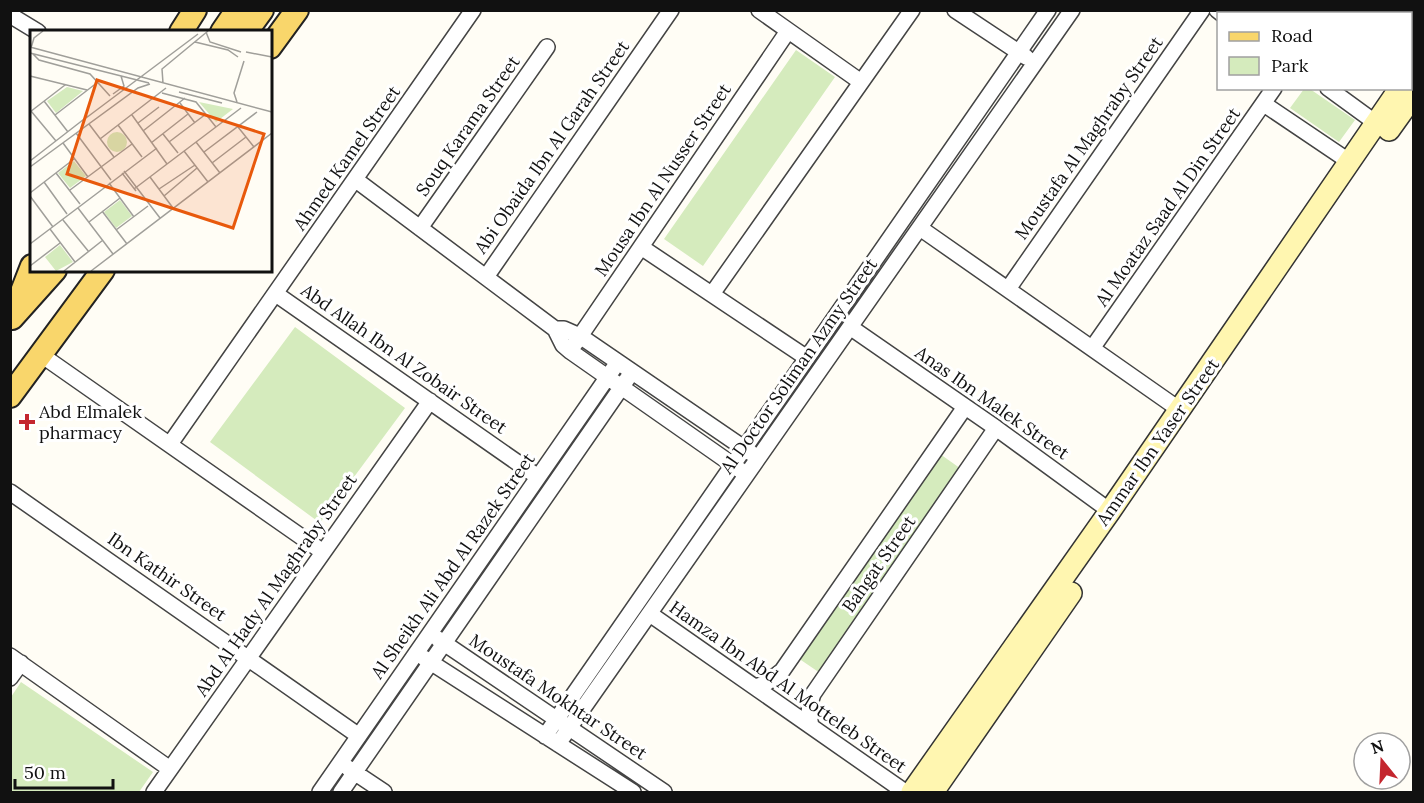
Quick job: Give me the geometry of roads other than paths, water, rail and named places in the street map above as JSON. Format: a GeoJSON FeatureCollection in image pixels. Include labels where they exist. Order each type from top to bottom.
{"type":"FeatureCollection","features":[{"type":"Feature","properties":{"kind":"main road"},"geometry":{"type":"LineString","coordinates":[[182,30],[195,10]]}},
{"type":"Feature","properties":{"kind":"main road"},"geometry":{"type":"LineString","coordinates":[[223,30],[237,10]]}},
{"type":"Feature","properties":{"kind":"main road"},"geometry":{"type":"LineString","coordinates":[[247,30],[262,10]]}},
{"type":"Feature","properties":{"kind":"main road"},"geometry":{"type":"LineString","coordinates":[[272,43],[297,10]]}},
{"type":"Feature","properties":{"kind":"main road"},"geometry":{"type":"LineString","coordinates":[[11,319],[30,271]]}},
{"type":"Feature","properties":{"kind":"main road"},"geometry":{"type":"LineString","coordinates":[[11,319],[54,272]]}},
{"type":"Feature","properties":{"kind":"main road"},"geometry":{"type":"LineString","coordinates":[[10,396],[91,279]]}},
{"type":"Feature","properties":{"kind":"street","name":"Ahmed Kamel Street"},"geometry":{"type":"LineString","coordinates":[[170,444],[473,10]]}},
{"type":"Feature","properties":{"kind":"street","name":"Abi Obaida Ibn Al Garah Street"},"geometry":{"type":"LineString","coordinates":[[486,277],[671,10]]}},
{"type":"Feature","properties":{"kind":"street"},"geometry":{"type":"LineString","coordinates":[[759,10],[861,82]]}},
{"type":"Feature","properties":{"kind":"street"},"geometry":{"type":"LineString","coordinates":[[712,294],[912,10]]}},
{"type":"Feature","properties":{"kind":"street"},"geometry":{"type":"LineString","coordinates":[[956,10],[1035,63]]}},
{"type":"Feature","properties":{"kind":"street","name":"Al Doctor Soliman Azmy Street"},"geometry":{"type":"LineString","coordinates":[[545,736],[1048,10]]}},
{"type":"Feature","properties":{"kind":"street","name":"Al Doctor Soliman Azmy Street"},"geometry":{"type":"LineString","coordinates":[[558,744],[1072,10]]}},
{"type":"Feature","properties":{"kind":"street","name":"Moustafa Al Maghraby Street"},"geometry":{"type":"LineString","coordinates":[[1008,289],[1202,10]]}},
{"type":"Feature","properties":{"kind":"street"},"geometry":{"type":"LineString","coordinates":[[10,15],[35,30]]}},
{"type":"Feature","properties":{"kind":"street","name":"Mousa Ibn Al Nusser Street"},"geometry":{"type":"LineString","coordinates":[[570,351],[788,31]]}},
{"type":"Feature","properties":{"kind":"street","name":"Souq Karama Street"},"geometry":{"type":"LineString","coordinates":[[420,228],[547,47]]}},
{"type":"Feature","properties":{"kind":"street","name":"Al Moataz Saad Al Din Street"},"geometry":{"type":"LineString","coordinates":[[1093,347],[1274,90]]}},
{"type":"Feature","properties":{"kind":"street"},"geometry":{"type":"LineString","coordinates":[[1331,90],[1376,123]]}},
{"type":"Feature","properties":{"kind":"street","name":"Ammar Ibn Yaser Street"},"geometry":{"type":"LineString","coordinates":[[912,792],[1110,511],[1399,90]]}},
{"type":"Feature","properties":{"kind":"street","name":"Ammar Ibn Yaser Street"},"geometry":{"type":"LineString","coordinates":[[933,792],[1413,95]]}},
{"type":"Feature","properties":{"kind":"street"},"geometry":{"type":"LineString","coordinates":[[1264,104],[1350,162]]}},
{"type":"Feature","properties":{"kind":"street"},"geometry":{"type":"LineString","coordinates":[[356,180],[555,329],[563,345],[570,351],[747,475]]}},
{"type":"Feature","properties":{"kind":"street"},"geometry":{"type":"LineString","coordinates":[[920,228],[1180,410]]}},
{"type":"Feature","properties":{"kind":"street"},"geometry":{"type":"LineString","coordinates":[[641,247],[807,358]]}},
{"type":"Feature","properties":{"kind":"street","name":"Abd Allah Ibn Al Zobair Street"},"geometry":{"type":"LineString","coordinates":[[276,294],[538,477]]}},
{"type":"Feature","properties":{"kind":"street","name":"Anas Ibn Malek Street"},"geometry":{"type":"LineString","coordinates":[[850,327],[996,428],[1110,511]]}},
{"type":"Feature","properties":{"kind":"street"},"geometry":{"type":"LineString","coordinates":[[555,329],[564,328],[580,336],[758,459]]}},
{"type":"Feature","properties":{"kind":"street"},"geometry":{"type":"LineString","coordinates":[[40,354],[323,552]]}},
{"type":"Feature","properties":{"kind":"street","name":"Al Sheikh Ali Abd Al Razek Street"},"geometry":{"type":"LineString","coordinates":[[320,792],[618,362]]}},
{"type":"Feature","properties":{"kind":"street","name":"Al Sheikh Ali Abd Al Razek Street"},"geometry":{"type":"LineString","coordinates":[[341,792],[633,372]]}},
{"type":"Feature","properties":{"kind":"street","name":"Abd Al Hady Al Maghraby Street"},"geometry":{"type":"LineString","coordinates":[[153,792],[430,401]]}},
{"type":"Feature","properties":{"kind":"street","name":"Bahgat Street"},"geometry":{"type":"LineString","coordinates":[[755,687],[765,684],[782,671],[965,407]]}},
{"type":"Feature","properties":{"kind":"street","name":"Bahgat Street"},"geometry":{"type":"LineString","coordinates":[[811,726],[808,715],[813,694],[996,428]]}},
{"type":"Feature","properties":{"kind":"street","name":"Ibn Kathir Street"},"geometry":{"type":"LineString","coordinates":[[10,492],[359,736]]}},
{"type":"Feature","properties":{"kind":"street","name":"Hamza Ibn Abd Al Motteleb Street"},"geometry":{"type":"LineString","coordinates":[[650,614],[905,792]]}},
{"type":"Feature","properties":{"kind":"street","name":"Moustafa Mokhtar Street"},"geometry":{"type":"LineString","coordinates":[[430,633],[664,792]]}},
{"type":"Feature","properties":{"kind":"street","name":"Moustafa Mokhtar Street"},"geometry":{"type":"LineString","coordinates":[[417,653],[633,792]]}},
{"type":"Feature","properties":{"kind":"street"},"geometry":{"type":"LineString","coordinates":[[10,678],[16,660],[170,769]]}},
{"type":"Feature","properties":{"kind":"street"},"geometry":{"type":"LineString","coordinates":[[341,762],[384,792]]}},
{"type":"Feature","properties":{"kind":"place","name":"Abd Elmalek pharmacy"},"geometry":{"type":"Point","coordinates":[27,422]}}]}
